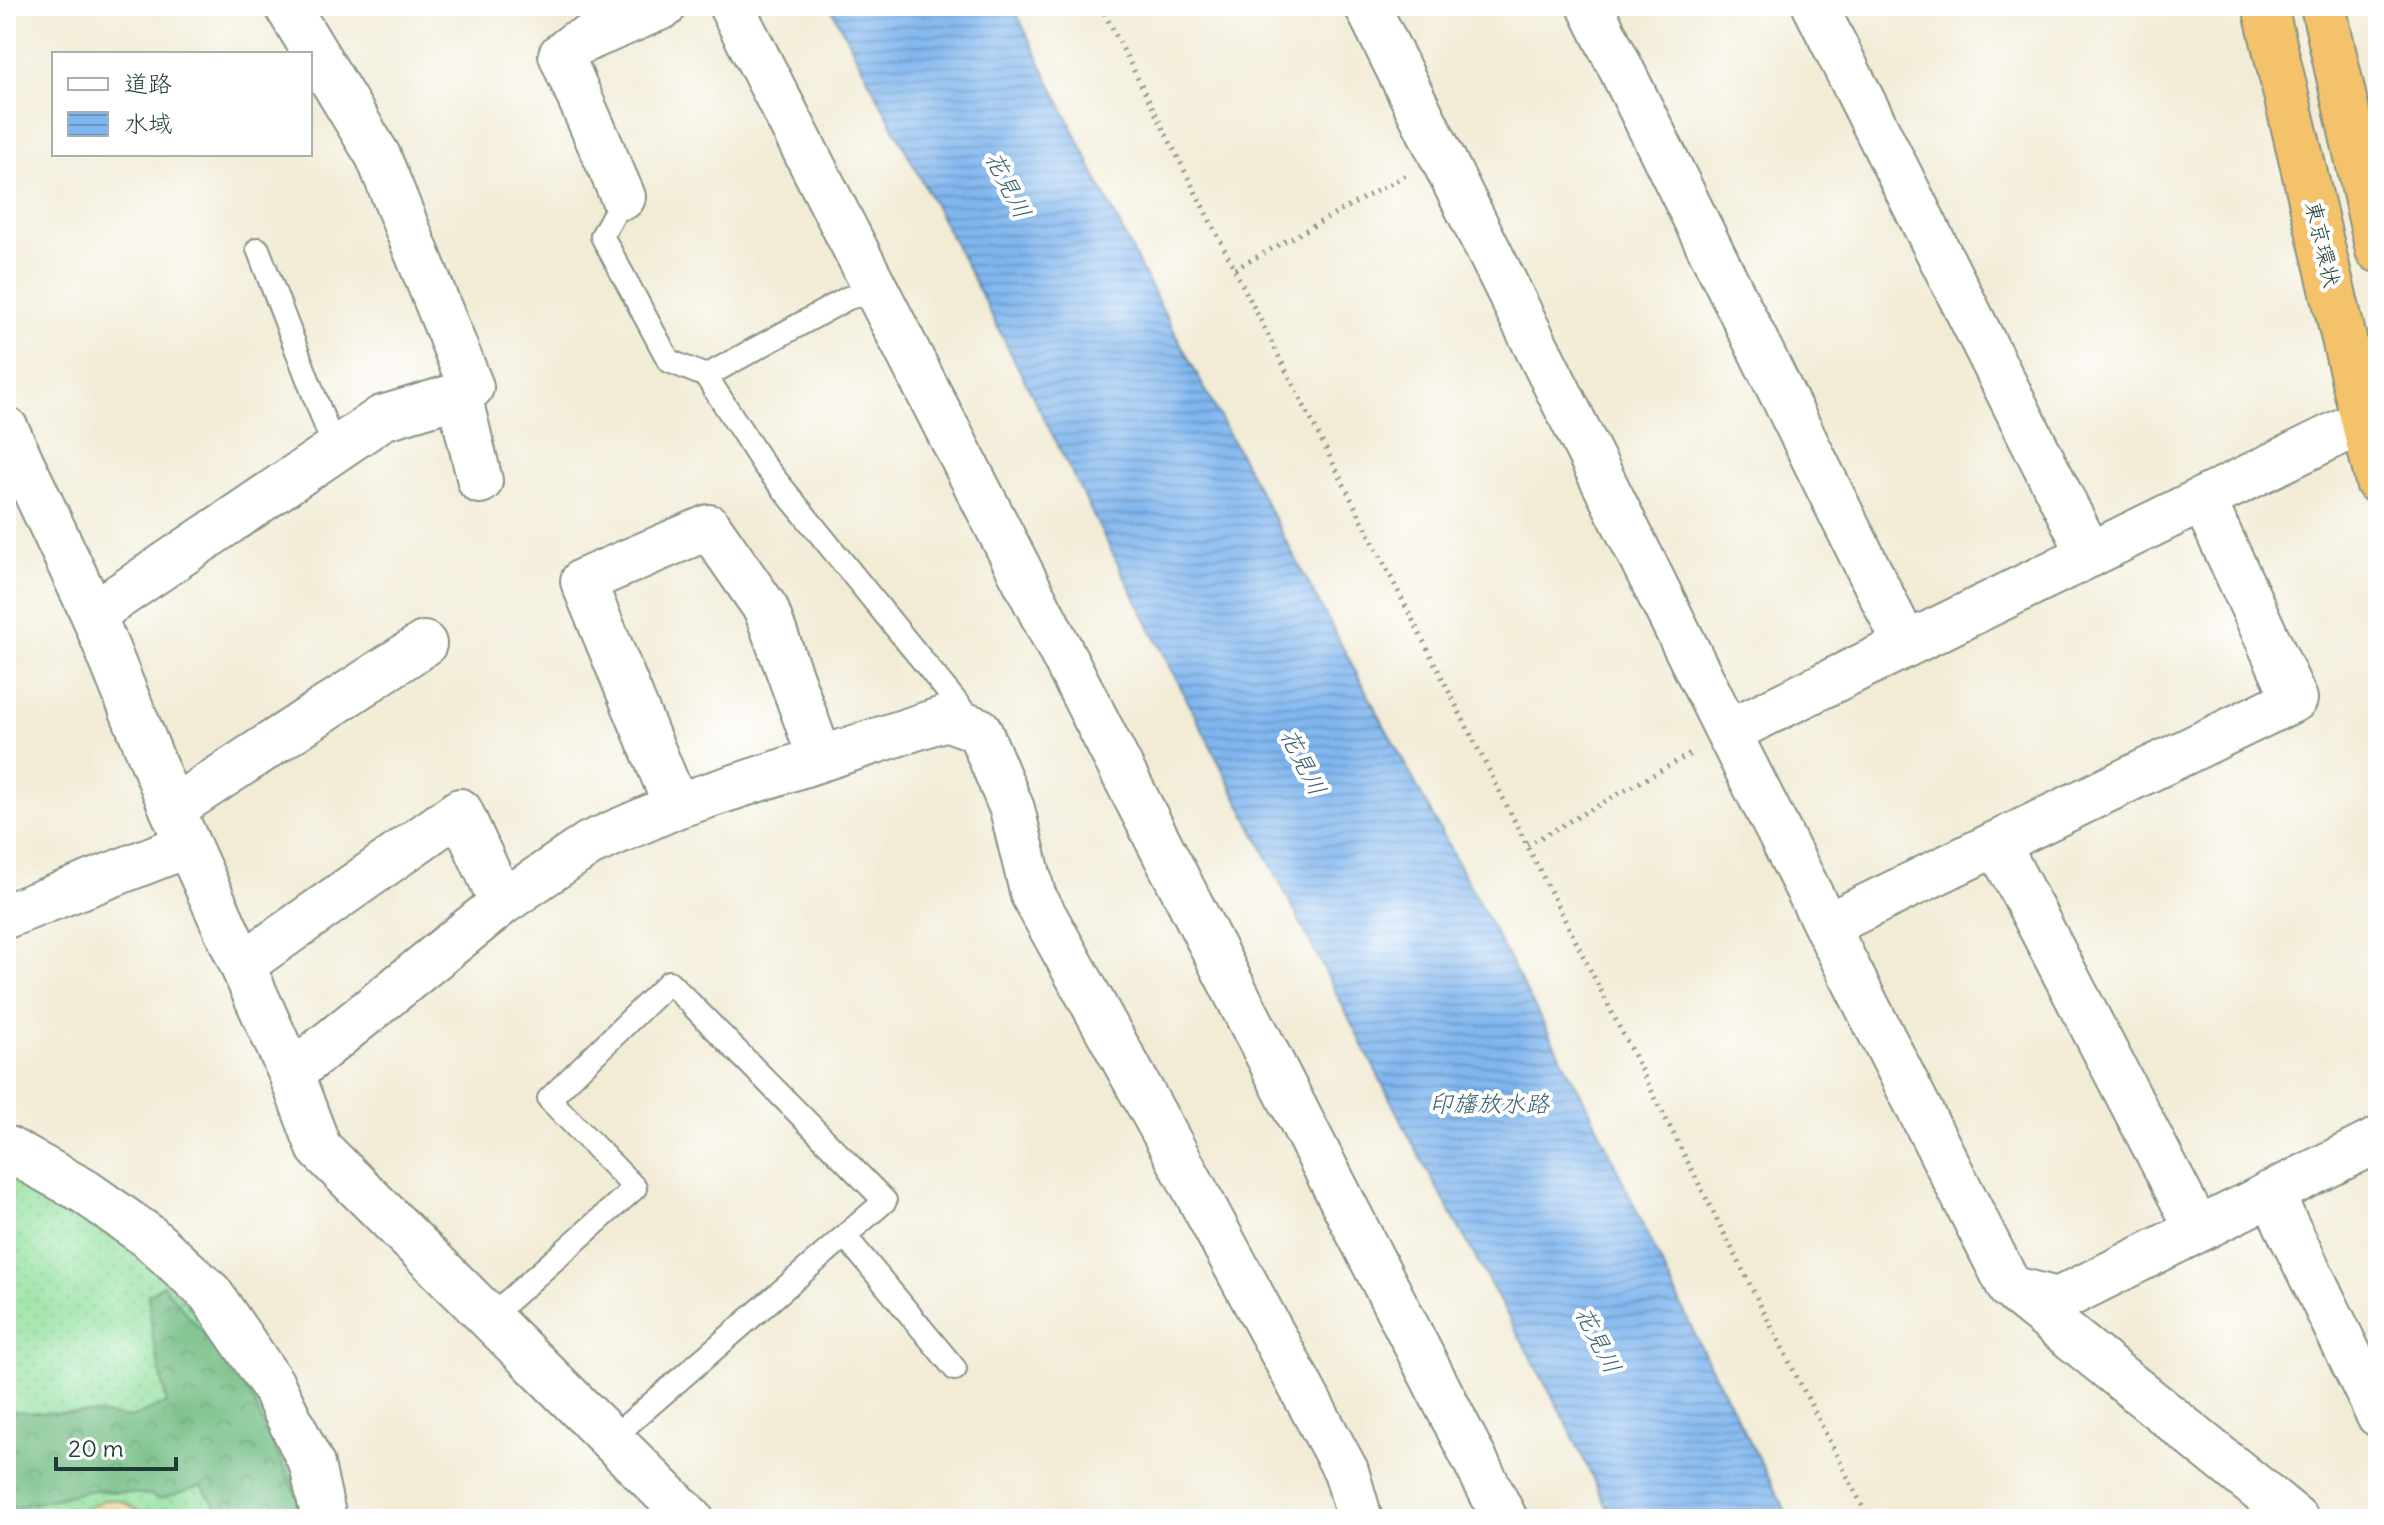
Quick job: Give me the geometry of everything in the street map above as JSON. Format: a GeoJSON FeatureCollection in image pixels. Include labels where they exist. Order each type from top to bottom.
{"type":"FeatureCollection","features":[{"type":"Feature","properties":{"kind":"highway","name":"東京環状"},"geometry":{"type":"LineString","coordinates":[[2265,6],[2378,482]]}},
{"type":"Feature","properties":{"kind":"highway"},"geometry":{"type":"LineString","coordinates":[[2323,6],[2378,250]]}},
{"type":"Feature","properties":{"kind":"street"},"geometry":{"type":"LineString","coordinates":[[93,614],[382,418],[459,395],[471,387],[378,156],[287,6]]}},
{"type":"Feature","properties":{"kind":"street"},"geometry":{"type":"LineString","coordinates":[[623,197],[561,55],[575,44],[664,6]]}},
{"type":"Feature","properties":{"kind":"street"},"geometry":{"type":"LineString","coordinates":[[731,6],[1505,1519]]}},
{"type":"Feature","properties":{"kind":"street"},"geometry":{"type":"LineString","coordinates":[[1367,6],[1728,732],[2010,1288],[2296,1519]]}},
{"type":"Feature","properties":{"kind":"street"},"geometry":{"type":"LineString","coordinates":[[1590,6],[1906,645]]}},
{"type":"Feature","properties":{"kind":"street"},"geometry":{"type":"LineString","coordinates":[[1815,6],[2090,555]]}},
{"type":"Feature","properties":{"kind":"street"},"geometry":{"type":"LineString","coordinates":[[459,395],[480,481]]}},
{"type":"Feature","properties":{"kind":"street"},"geometry":{"type":"LineString","coordinates":[[1728,732],[2365,420]]}},
{"type":"Feature","properties":{"kind":"street"},"geometry":{"type":"LineString","coordinates":[[6,429],[93,614],[180,827],[291,1074],[319,1148],[691,1519]]}},
{"type":"Feature","properties":{"kind":"street"},"geometry":{"type":"LineString","coordinates":[[1826,926],[2295,699],[2203,499]]}},
{"type":"Feature","properties":{"kind":"street"},"geometry":{"type":"LineString","coordinates":[[676,806],[583,581],[709,527],[766,609],[820,758]]}},
{"type":"Feature","properties":{"kind":"street"},"geometry":{"type":"LineString","coordinates":[[6,916],[180,827],[424,644]]}},
{"type":"Feature","properties":{"kind":"street"},"geometry":{"type":"LineString","coordinates":[[291,1074],[502,903],[589,844],[676,806],[946,718],[979,730],[1012,809],[1033,895],[1346,1471],[1360,1519]]}},
{"type":"Feature","properties":{"kind":"street"},"geometry":{"type":"LineString","coordinates":[[242,965],[460,811],[502,903]]}},
{"type":"Feature","properties":{"kind":"street"},"geometry":{"type":"LineString","coordinates":[[1997,843],[2198,1230]]}},
{"type":"Feature","properties":{"kind":"street"},"geometry":{"type":"LineString","coordinates":[[2010,1288],[2058,1300],[2378,1140]]}},
{"type":"Feature","properties":{"kind":"street"},"geometry":{"type":"LineString","coordinates":[[6,1148],[84,1191],[148,1236],[210,1293],[272,1384],[312,1465],[324,1519]]}},
{"type":"Feature","properties":{"kind":"street"},"geometry":{"type":"LineString","coordinates":[[2271,1193],[2378,1414]]}},
{"type":"Feature","properties":{"kind":"lane"},"geometry":{"type":"LineString","coordinates":[[623,197],[602,236],[669,361],[706,376],[763,464],[979,730]]}},
{"type":"Feature","properties":{"kind":"lane"},"geometry":{"type":"LineString","coordinates":[[258,249],[335,450]]}},
{"type":"Feature","properties":{"kind":"lane"},"geometry":{"type":"LineString","coordinates":[[706,376],[848,298],[876,291]]}},
{"type":"Feature","properties":{"kind":"lane"},"geometry":{"type":"LineString","coordinates":[[489,1318],[635,1188],[549,1099],[669,982],[885,1201],[611,1439]]}},
{"type":"Feature","properties":{"kind":"lane"},"geometry":{"type":"LineString","coordinates":[[845,1236],[955,1369]]}},
{"type":"Feature","properties":{"kind":"path"},"geometry":{"type":"LineString","coordinates":[[1101,6],[1869,1519]]}},
{"type":"Feature","properties":{"kind":"path"},"geometry":{"type":"LineString","coordinates":[[1235,269],[1442,156]]}},
{"type":"Feature","properties":{"kind":"path"},"geometry":{"type":"LineString","coordinates":[[1527,845],[1728,732]]}},
{"type":"Feature","properties":{"kind":"green space"},"geometry":{"type":"Polygon","coordinates":[[[6,1175],[121,1243],[165,1280],[192,1309],[217,1340],[261,1410],[295,1483],[307,1519],[6,1519],[6,1175]]]}},
{"type":"Feature","properties":{"kind":"green space"},"geometry":{"type":"Polygon","coordinates":[[[163,1285],[218,1350],[251,1397],[301,1504],[302,1519],[226,1519],[201,1486],[160,1499],[150,1495],[93,1490],[6,1510],[6,1406],[17,1412],[86,1413],[131,1418],[167,1403],[153,1339],[148,1295],[163,1285]]]}},
{"type":"Feature","properties":{"kind":"sand"},"geometry":{"type":"Polygon","coordinates":[[[104,1500],[119,1500],[154,1519],[80,1519],[90,1506],[104,1500]]]}},
{"type":"Feature","properties":{"kind":"water","name":"印旛放水路"},"geometry":{"type":"Polygon","coordinates":[[[830,6],[1013,6],[1142,271],[1589,1109],[1703,1352],[1790,1519],[1612,1519],[1564,1418],[1414,1146],[969,271],[830,6]]]}},
{"type":"Feature","properties":{"kind":"water label","name":"花見川"},"geometry":{"type":"Point","coordinates":[1008,185]}},
{"type":"Feature","properties":{"kind":"water label","name":"花見川"},"geometry":{"type":"Point","coordinates":[1303,762]}},
{"type":"Feature","properties":{"kind":"water label","name":"花見川"},"geometry":{"type":"Point","coordinates":[1598,1340]}}]}
